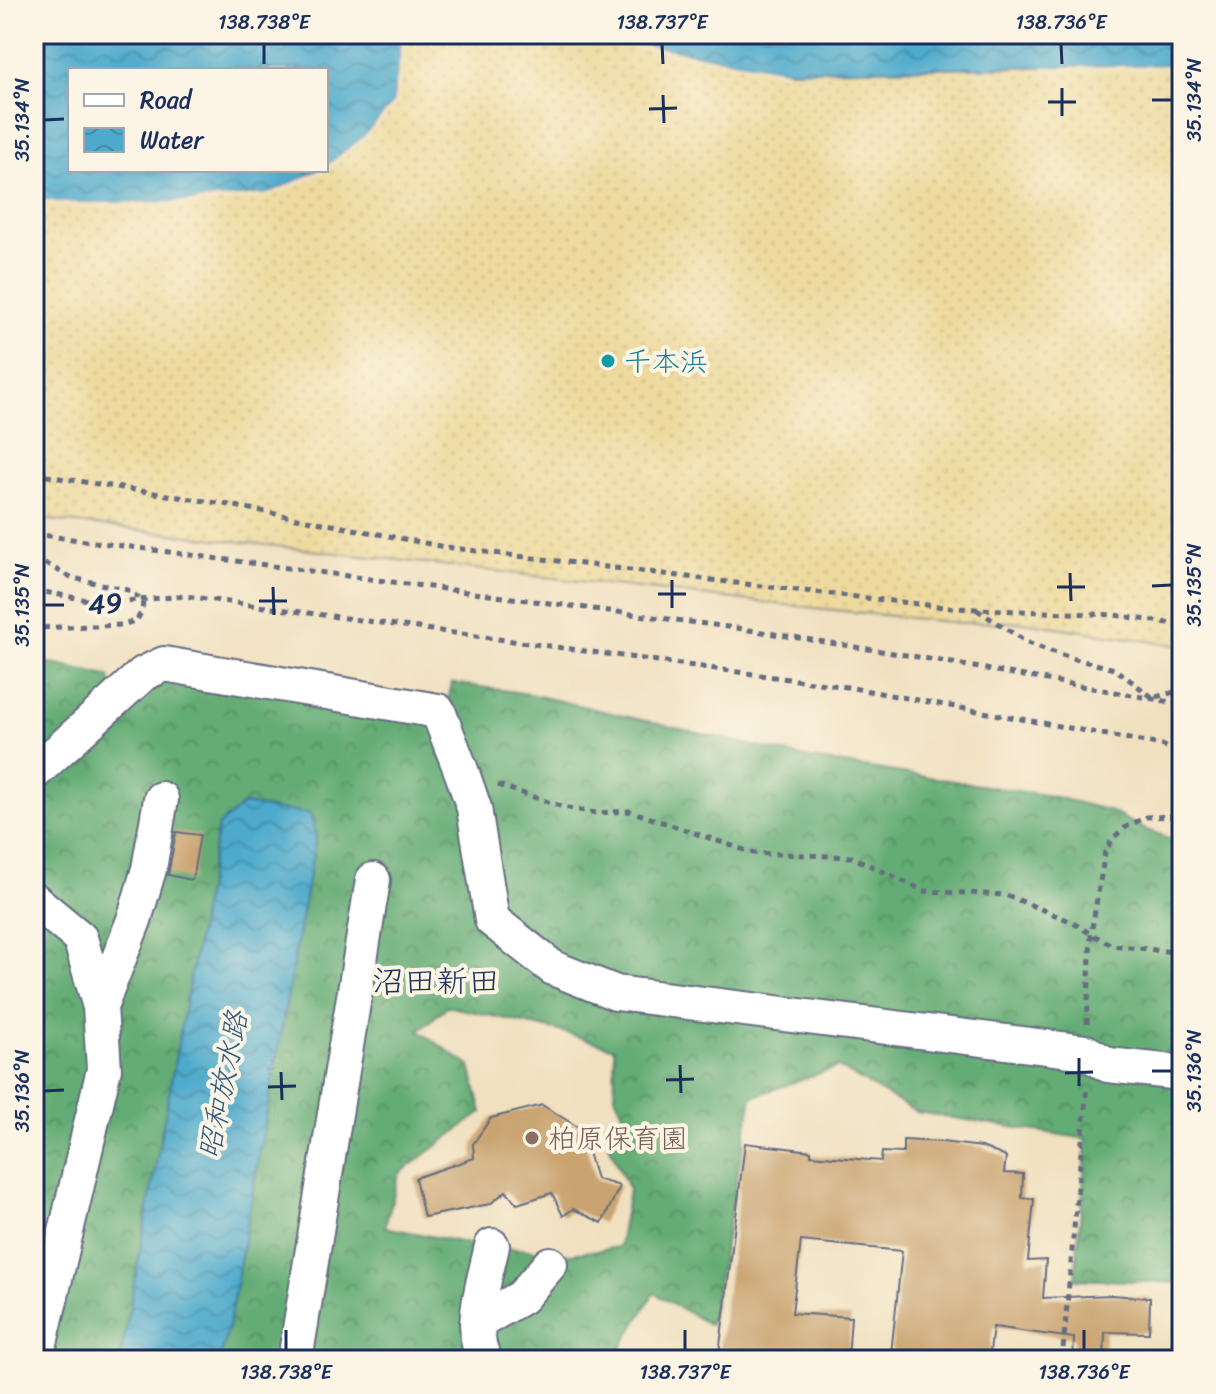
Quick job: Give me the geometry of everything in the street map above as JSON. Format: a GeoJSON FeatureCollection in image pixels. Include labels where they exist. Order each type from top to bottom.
{"type":"FeatureCollection","features":[{"type":"Feature","properties":{"kind":"street"},"geometry":{"type":"LineString","coordinates":[[34,773],[143,674],[164,664],[438,711],[474,808],[492,920],[553,968],[616,993],[1086,1052],[1108,1065],[1182,1073]]}},
{"type":"Feature","properties":{"kind":"street"},"geometry":{"type":"LineString","coordinates":[[100,1007],[134,920],[149,869],[161,799]]}},
{"type":"Feature","properties":{"kind":"street"},"geometry":{"type":"LineString","coordinates":[[295,1360],[373,880]]}},
{"type":"Feature","properties":{"kind":"street"},"geometry":{"type":"LineString","coordinates":[[34,900],[80,938],[100,1007],[104,1069],[36,1360]]}},
{"type":"Feature","properties":{"kind":"street"},"geometry":{"type":"LineString","coordinates":[[485,1360],[481,1354],[477,1323],[492,1246]]}},
{"type":"Feature","properties":{"kind":"street"},"geometry":{"type":"LineString","coordinates":[[477,1323],[522,1297],[550,1264]]}},
{"type":"Feature","properties":{"kind":"path"},"geometry":{"type":"LineString","coordinates":[[34,474],[230,505],[445,547],[975,609],[1114,615],[1182,625]]}},
{"type":"Feature","properties":{"kind":"path"},"geometry":{"type":"LineString","coordinates":[[34,534],[743,629],[1182,704]]}},
{"type":"Feature","properties":{"kind":"path","name":"49"},"geometry":{"type":"LineString","coordinates":[[34,558],[73,578],[128,590],[143,601],[137,620],[123,625],[34,628]]}},
{"type":"Feature","properties":{"kind":"path"},"geometry":{"type":"LineString","coordinates":[[34,590],[103,603],[185,596],[847,687],[1162,745],[1182,755]]}},
{"type":"Feature","properties":{"kind":"path"},"geometry":{"type":"LineString","coordinates":[[975,609],[1030,644],[1115,669],[1152,698]]}},
{"type":"Feature","properties":{"kind":"path"},"geometry":{"type":"LineString","coordinates":[[1152,698],[1182,690]]}},
{"type":"Feature","properties":{"kind":"path"},"geometry":{"type":"LineString","coordinates":[[462,773],[563,807],[596,813],[630,811],[753,853],[852,857],[924,891],[1006,895],[1070,921],[1112,945],[1182,953]]}},
{"type":"Feature","properties":{"kind":"path"},"geometry":{"type":"LineString","coordinates":[[1146,817],[1182,816]]}},
{"type":"Feature","properties":{"kind":"green space"},"geometry":{"type":"Polygon","coordinates":[[[34,660],[109,676],[120,715],[172,677],[447,705],[452,683],[530,694],[811,759],[1051,796],[1107,810],[1146,830],[1182,842],[1182,1283],[1075,1279],[1087,1139],[916,1112],[838,1067],[752,1097],[710,1325],[654,1293],[614,1360],[220,1360],[316,836],[310,813],[244,804],[218,827],[121,1355],[116,1360],[34,1360],[34,660]],[[447,1006],[419,1031],[470,1066],[482,1112],[399,1174],[385,1227],[474,1245],[571,1254],[619,1247],[629,1190],[609,1145],[623,1113],[615,1096],[614,1048],[560,1031],[447,1006]]]}},
{"type":"Feature","properties":{"kind":"sand","name":"千本浜"},"geometry":{"type":"Polygon","coordinates":[[[391,34],[583,34],[786,70],[1182,65],[1182,646],[1023,622],[958,623],[786,605],[34,518],[34,198],[328,172],[328,164],[361,139],[402,43],[391,34]]]}},
{"type":"Feature","properties":{"kind":"water"},"geometry":{"type":"Polygon","coordinates":[[[34,34],[391,34],[402,43],[393,104],[361,139],[328,164],[328,68],[68,68],[68,172],[316,172],[268,194],[187,202],[65,203],[34,198],[34,34]]]}},
{"type":"Feature","properties":{"kind":"water"},"geometry":{"type":"Polygon","coordinates":[[[583,34],[1182,34],[1182,65],[786,70],[583,34]]]}},
{"type":"Feature","properties":{"kind":"water","name":"昭和放水路"},"geometry":{"type":"Polygon","coordinates":[[[244,804],[310,813],[316,836],[230,1318],[220,1360],[116,1360],[121,1355],[218,826],[244,804]]]}},
{"type":"Feature","properties":{"kind":"pier"},"geometry":{"type":"Polygon","coordinates":[[[391,34],[398,34],[406,43],[396,106],[363,142],[328,168],[328,164],[361,139],[393,104],[402,43],[391,34]]]}},
{"type":"Feature","properties":{"kind":"pier"},"geometry":{"type":"Polygon","coordinates":[[[579,34],[786,70],[785,74],[583,38],[579,34]]]}},
{"type":"Feature","properties":{"kind":"pier"},"geometry":{"type":"Polygon","coordinates":[[[1182,65],[1182,69],[1043,71],[1043,67],[1182,65]]]}},
{"type":"Feature","properties":{"kind":"pier"},"geometry":{"type":"Polygon","coordinates":[[[316,172],[322,172],[318,177],[268,198],[187,206],[65,207],[34,202],[34,198],[65,203],[187,202],[268,194],[316,172]]]}},
{"type":"Feature","properties":{"kind":"building"},"geometry":{"type":"Polygon","coordinates":[[[176,832],[200,835],[192,880],[168,875],[176,832]]]}},
{"type":"Feature","properties":{"kind":"building"},"geometry":{"type":"Polygon","coordinates":[[[542,1105],[581,1129],[596,1179],[620,1186],[602,1223],[573,1209],[563,1216],[552,1193],[517,1204],[506,1191],[490,1204],[424,1217],[415,1178],[474,1158],[473,1144],[491,1118],[542,1105]]]}},
{"type":"Feature","properties":{"kind":"building"},"geometry":{"type":"Polygon","coordinates":[[[903,1140],[982,1147],[1006,1157],[1004,1173],[1023,1174],[1022,1198],[1034,1199],[1028,1261],[1046,1260],[1043,1298],[1112,1295],[1150,1298],[1149,1333],[1105,1332],[1104,1360],[1073,1360],[1074,1338],[993,1327],[989,1360],[946,1360],[891,1354],[902,1251],[801,1241],[792,1313],[851,1317],[848,1360],[766,1360],[766,1357],[719,1354],[745,1143],[811,1151],[811,1155],[881,1161],[882,1152],[903,1153],[903,1140]]]}},
{"type":"Feature","properties":{"kind":"place","name":"千本浜"},"geometry":{"type":"Point","coordinates":[608,361]}},
{"type":"Feature","properties":{"kind":"place","name":"柏原保育園"},"geometry":{"type":"Point","coordinates":[532,1138]}},
{"type":"Feature","properties":{"kind":"district","name":"沼田新田"},"geometry":{"type":"Point","coordinates":[436,981]}}]}
